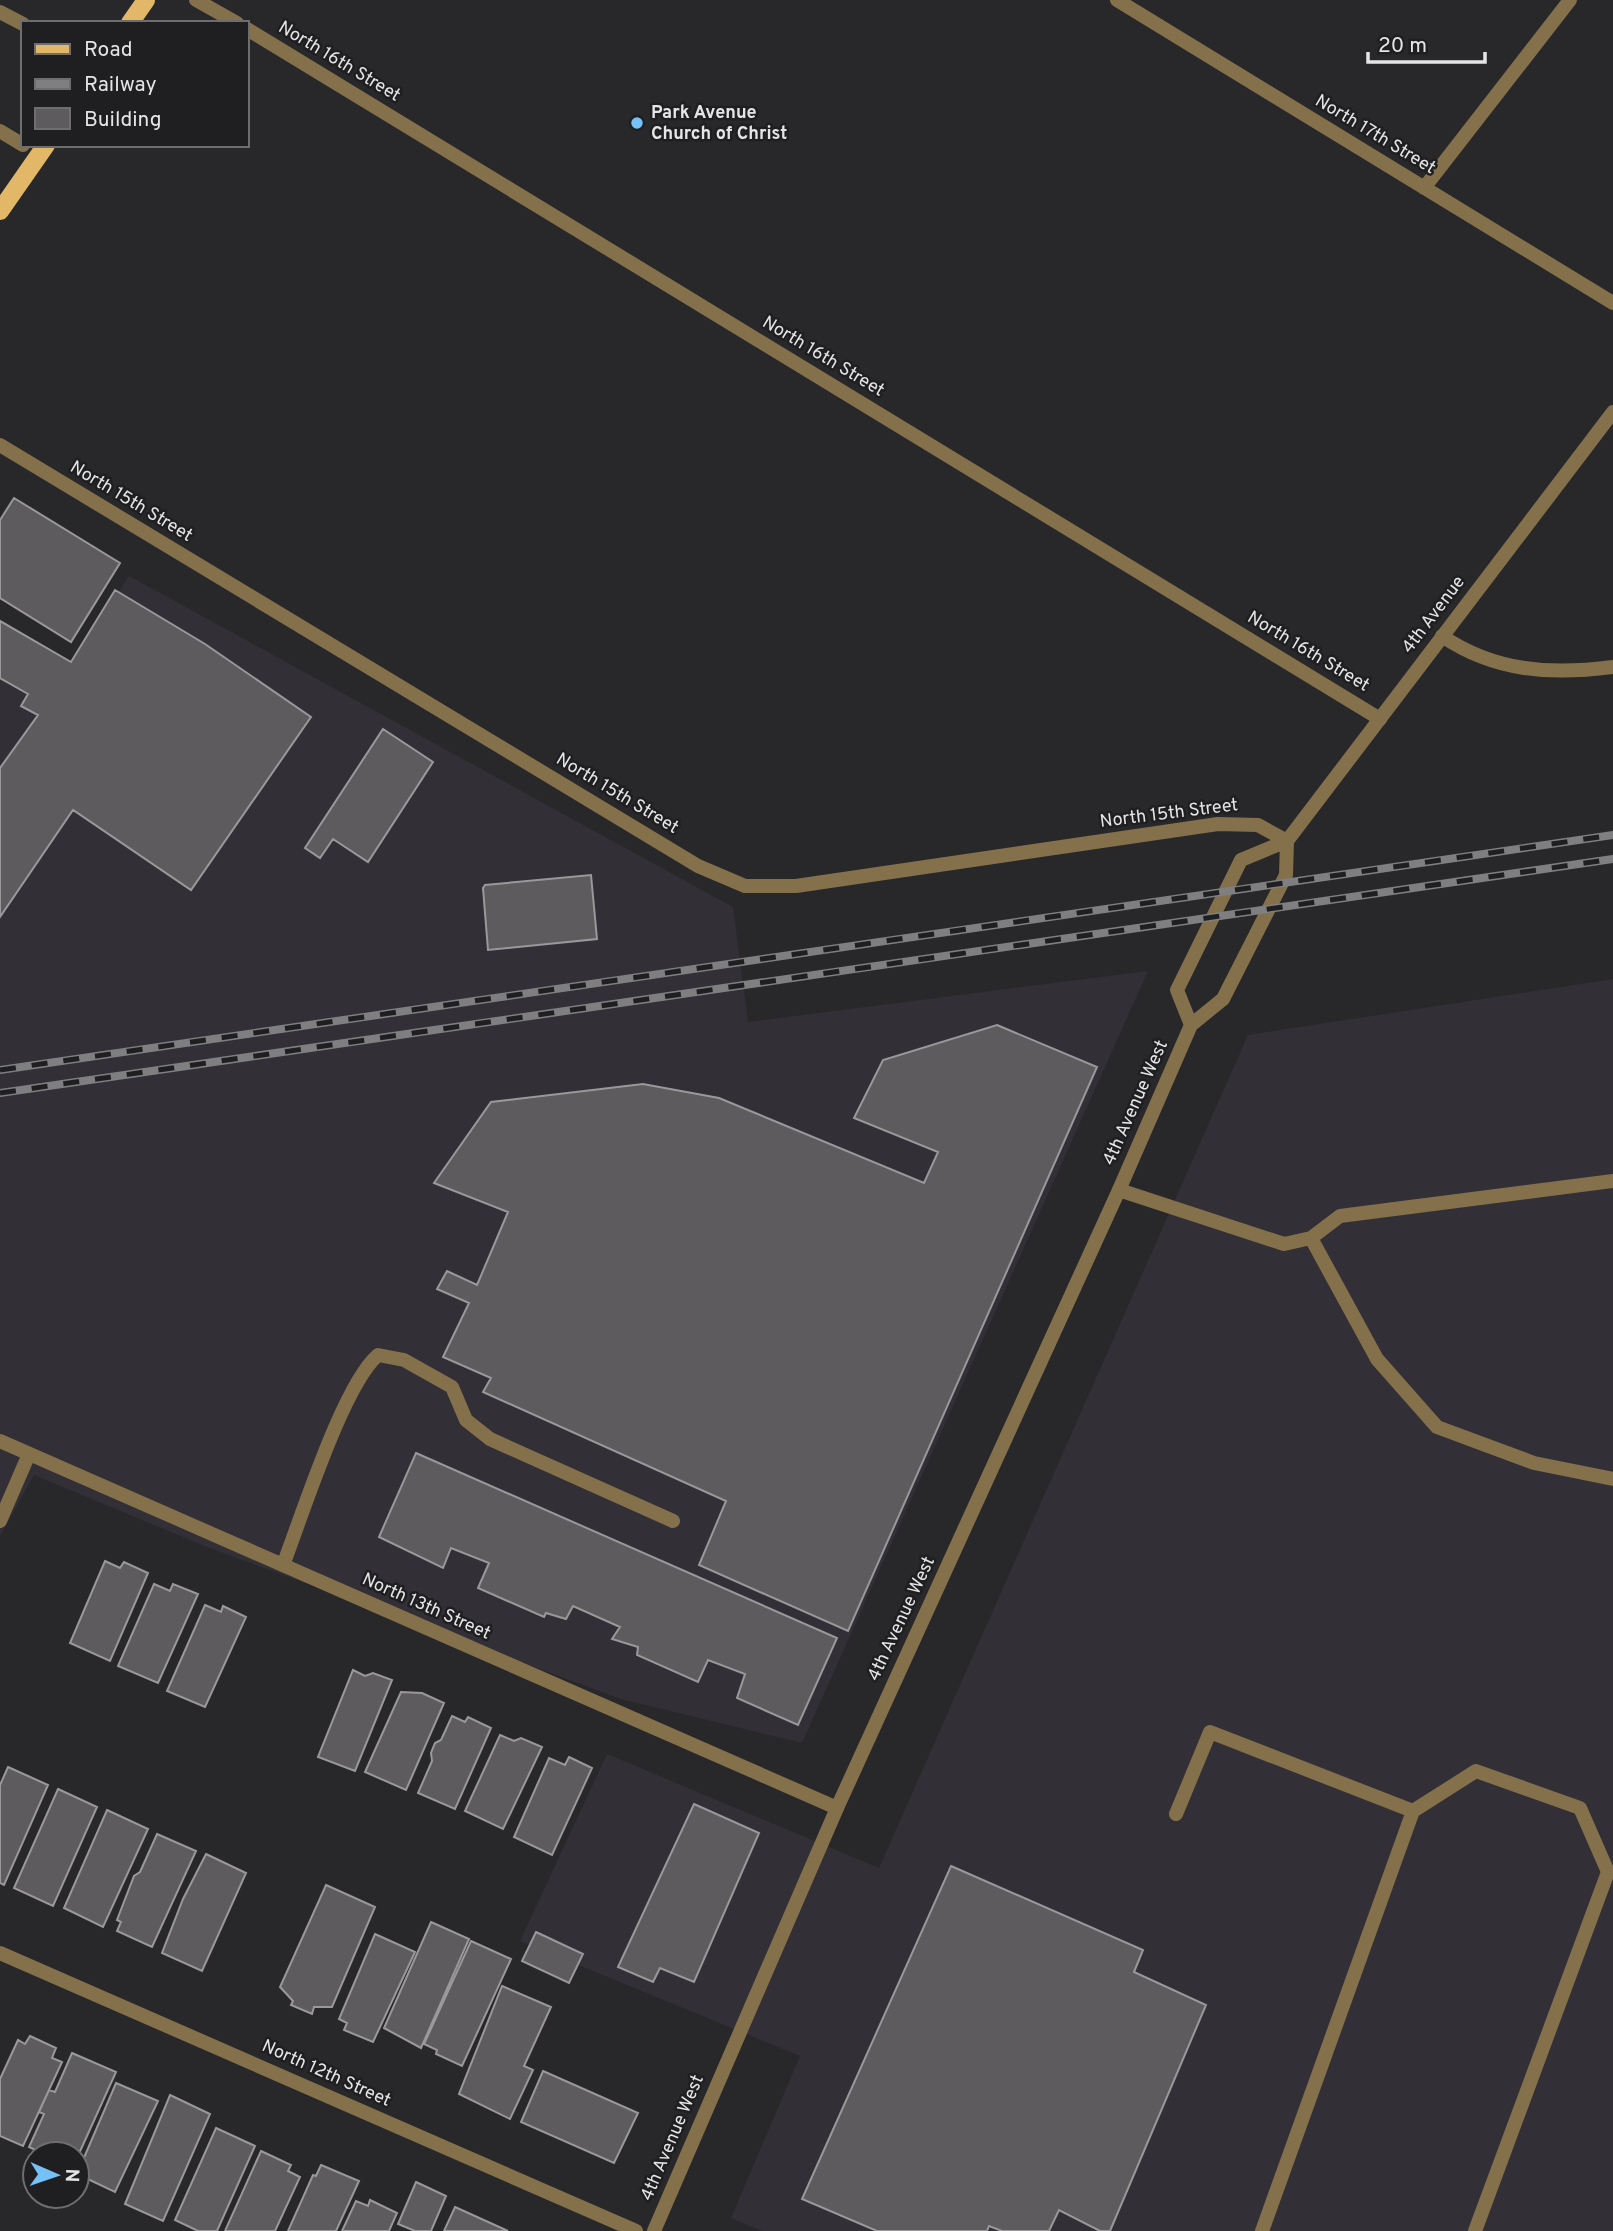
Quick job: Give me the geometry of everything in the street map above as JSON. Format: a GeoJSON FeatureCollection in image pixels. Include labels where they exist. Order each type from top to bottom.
{"type":"FeatureCollection","features":[{"type":"Feature","properties":{"kind":"main road"},"geometry":{"type":"LineString","coordinates":[[131,21],[145,0]]}},
{"type":"Feature","properties":{"kind":"main road"},"geometry":{"type":"LineString","coordinates":[[0,211],[33,147]]}},
{"type":"Feature","properties":{"kind":"street"},"geometry":{"type":"LineString","coordinates":[[12,0],[1,16],[21,23]]}},
{"type":"Feature","properties":{"kind":"street"},"geometry":{"type":"LineString","coordinates":[[195,0],[233,21]]}},
{"type":"Feature","properties":{"kind":"street","name":"North 17th Street"},"geometry":{"type":"LineString","coordinates":[[1117,0],[1613,303]]}},
{"type":"Feature","properties":{"kind":"street"},"geometry":{"type":"LineString","coordinates":[[1424,188],[1570,0]]}},
{"type":"Feature","properties":{"kind":"street","name":"North 16th Street"},"geometry":{"type":"LineString","coordinates":[[248,30],[1380,719]]}},
{"type":"Feature","properties":{"kind":"street"},"geometry":{"type":"LineString","coordinates":[[0,131],[21,141]]}},
{"type":"Feature","properties":{"kind":"street","name":"4th Avenue"},"geometry":{"type":"LineString","coordinates":[[1287,841],[1613,412]]}},
{"type":"Feature","properties":{"kind":"street","name":"North 15th Street"},"geometry":{"type":"LineString","coordinates":[[0,445],[698,866],[745,886],[769,889],[796,886],[1218,824],[1258,825],[1287,841]]}},
{"type":"Feature","properties":{"kind":"street"},"geometry":{"type":"LineString","coordinates":[[1442,636],[1467,653],[1498,664],[1535,671],[1613,667]]}},
{"type":"Feature","properties":{"kind":"street"},"geometry":{"type":"LineString","coordinates":[[1287,841],[1286,875],[1223,999],[1191,1025],[1177,989],[1241,860],[1287,841]]}},
{"type":"Feature","properties":{"kind":"street","name":"4th Avenue West"},"geometry":{"type":"LineString","coordinates":[[654,2231],[837,1808],[1119,1190],[1191,1025]]}},
{"type":"Feature","properties":{"kind":"street"},"geometry":{"type":"LineString","coordinates":[[1119,1190],[1284,1244],[1311,1238],[1340,1216],[1613,1181]]}},
{"type":"Feature","properties":{"kind":"street"},"geometry":{"type":"LineString","coordinates":[[1311,1238],[1377,1359],[1437,1427],[1534,1463],[1613,1479]]}},
{"type":"Feature","properties":{"kind":"street"},"geometry":{"type":"LineString","coordinates":[[283,1565],[340,1420],[364,1367],[378,1355],[404,1360],[452,1387],[466,1420],[490,1439],[673,1521]]}},
{"type":"Feature","properties":{"kind":"street","name":"North 13th Street"},"geometry":{"type":"LineString","coordinates":[[0,1441],[837,1808]]}},
{"type":"Feature","properties":{"kind":"street"},"geometry":{"type":"LineString","coordinates":[[0,1521],[29,1454]]}},
{"type":"Feature","properties":{"kind":"street"},"geometry":{"type":"LineString","coordinates":[[1176,1814],[1210,1732],[1413,1811]]}},
{"type":"Feature","properties":{"kind":"street"},"geometry":{"type":"LineString","coordinates":[[1262,2231],[1413,1811],[1476,1771],[1580,1808],[1608,1872],[1475,2231]]}},
{"type":"Feature","properties":{"kind":"street","name":"North 12th Street"},"geometry":{"type":"LineString","coordinates":[[0,1953],[636,2231]]}},
{"type":"Feature","properties":{"kind":"shaded area"},"geometry":{"type":"Polygon","coordinates":[[[129,576],[733,907],[748,1022],[1148,971],[802,1743],[621,1699],[207,1547],[34,1475],[0,1536],[0,619],[71,662],[129,576]]]}},
{"type":"Feature","properties":{"kind":"shaded area"},"geometry":{"type":"Polygon","coordinates":[[[1613,979],[1613,2231],[762,2231],[731,2218],[800,2056],[520,1941],[607,1754],[879,1868],[1248,1035],[1613,979]]]}},
{"type":"Feature","properties":{"kind":"building"},"geometry":{"type":"Polygon","coordinates":[[[14,498],[120,563],[71,642],[0,598],[0,520],[14,498]]]}},
{"type":"Feature","properties":{"kind":"building"},"geometry":{"type":"Polygon","coordinates":[[[115,590],[205,644],[311,717],[191,890],[73,810],[0,917],[0,768],[38,715],[21,706],[28,694],[0,678],[0,621],[71,662],[115,590]]]}},
{"type":"Feature","properties":{"kind":"building"},"geometry":{"type":"Polygon","coordinates":[[[383,729],[433,762],[368,862],[333,839],[320,858],[305,848],[383,729]]]}},
{"type":"Feature","properties":{"kind":"building"},"geometry":{"type":"Polygon","coordinates":[[[591,875],[597,939],[488,950],[483,888],[485,885],[591,875]]]}},
{"type":"Feature","properties":{"kind":"building"},"geometry":{"type":"Polygon","coordinates":[[[997,1025],[1097,1067],[848,1631],[699,1565],[726,1501],[483,1392],[491,1378],[443,1357],[469,1303],[437,1289],[447,1271],[477,1285],[508,1212],[434,1183],[491,1102],[643,1084],[719,1098],[924,1183],[938,1152],[854,1118],[883,1060],[997,1025]]]}},
{"type":"Feature","properties":{"kind":"building"},"geometry":{"type":"Polygon","coordinates":[[[416,1453],[837,1638],[798,1725],[737,1698],[745,1674],[708,1660],[698,1682],[637,1655],[638,1647],[612,1639],[620,1627],[573,1606],[566,1619],[546,1613],[544,1617],[478,1588],[489,1563],[451,1548],[443,1568],[379,1537],[416,1453]]]}},
{"type":"Feature","properties":{"kind":"building"},"geometry":{"type":"Polygon","coordinates":[[[105,1561],[120,1568],[124,1562],[148,1573],[110,1661],[70,1643],[105,1561]]]}},
{"type":"Feature","properties":{"kind":"building"},"geometry":{"type":"Polygon","coordinates":[[[154,1584],[170,1591],[173,1584],[198,1594],[158,1683],[118,1666],[154,1584]]]}},
{"type":"Feature","properties":{"kind":"building"},"geometry":{"type":"Polygon","coordinates":[[[205,1605],[221,1612],[223,1606],[246,1617],[205,1707],[167,1691],[205,1605]]]}},
{"type":"Feature","properties":{"kind":"building"},"geometry":{"type":"Polygon","coordinates":[[[353,1670],[365,1676],[373,1673],[392,1680],[355,1771],[318,1757],[353,1670]]]}},
{"type":"Feature","properties":{"kind":"building"},"geometry":{"type":"Polygon","coordinates":[[[401,1692],[422,1693],[444,1703],[406,1790],[365,1772],[401,1692]]]}},
{"type":"Feature","properties":{"kind":"building"},"geometry":{"type":"Polygon","coordinates":[[[452,1716],[465,1722],[468,1717],[491,1728],[455,1809],[418,1793],[432,1761],[431,1753],[435,1743],[441,1740],[452,1716]]]}},
{"type":"Feature","properties":{"kind":"building"},"geometry":{"type":"Polygon","coordinates":[[[500,1735],[514,1741],[521,1738],[542,1747],[503,1829],[465,1811],[500,1735]]]}},
{"type":"Feature","properties":{"kind":"building"},"geometry":{"type":"Polygon","coordinates":[[[569,1757],[592,1768],[552,1855],[514,1837],[549,1758],[565,1765],[569,1757]]]}},
{"type":"Feature","properties":{"kind":"building"},"geometry":{"type":"Polygon","coordinates":[[[8,1767],[48,1785],[4,1885],[0,1883],[0,1785],[8,1767]]]}},
{"type":"Feature","properties":{"kind":"building"},"geometry":{"type":"Polygon","coordinates":[[[58,1789],[97,1807],[53,1906],[14,1888],[58,1789]]]}},
{"type":"Feature","properties":{"kind":"building"},"geometry":{"type":"Polygon","coordinates":[[[694,1804],[759,1833],[694,1982],[660,1968],[653,1982],[618,1967],[694,1804]]]}},
{"type":"Feature","properties":{"kind":"building"},"geometry":{"type":"Polygon","coordinates":[[[107,1810],[148,1829],[103,1927],[64,1908],[107,1810]]]}},
{"type":"Feature","properties":{"kind":"building"},"geometry":{"type":"Polygon","coordinates":[[[157,1834],[196,1851],[152,1947],[117,1931],[121,1922],[117,1920],[134,1876],[140,1872],[157,1834]]]}},
{"type":"Feature","properties":{"kind":"building"},"geometry":{"type":"Polygon","coordinates":[[[206,1854],[246,1873],[202,1971],[162,1953],[183,1899],[206,1854]]]}},
{"type":"Feature","properties":{"kind":"building"},"geometry":{"type":"Polygon","coordinates":[[[951,1866],[1143,1950],[1134,1972],[1206,2005],[1110,2231],[1100,2231],[1059,2210],[1049,2231],[1002,2231],[989,2226],[987,2231],[877,2231],[802,2199],[951,1866]]]}},
{"type":"Feature","properties":{"kind":"building"},"geometry":{"type":"Polygon","coordinates":[[[326,1885],[375,1907],[332,2007],[314,2007],[312,2014],[291,2005],[293,2001],[280,1987],[326,1885]]]}},
{"type":"Feature","properties":{"kind":"building"},"geometry":{"type":"Polygon","coordinates":[[[431,1922],[469,1939],[421,2048],[384,2028],[431,1922]]]}},
{"type":"Feature","properties":{"kind":"building"},"geometry":{"type":"Polygon","coordinates":[[[536,1932],[583,1954],[569,1983],[522,1961],[536,1932]]]}},
{"type":"Feature","properties":{"kind":"building"},"geometry":{"type":"Polygon","coordinates":[[[375,1934],[415,1952],[373,2042],[344,2030],[347,2023],[339,2019],[375,1934]]]}},
{"type":"Feature","properties":{"kind":"building"},"geometry":{"type":"Polygon","coordinates":[[[471,1941],[511,1959],[462,2066],[436,2054],[437,2050],[424,2044],[471,1941]]]}},
{"type":"Feature","properties":{"kind":"building"},"geometry":{"type":"Polygon","coordinates":[[[502,1986],[551,2007],[524,2066],[533,2070],[510,2119],[459,2094],[502,1986]]]}},
{"type":"Feature","properties":{"kind":"building"},"geometry":{"type":"Polygon","coordinates":[[[30,2036],[56,2048],[52,2058],[62,2062],[26,2140],[21,2140],[21,2145],[0,2136],[0,2079],[18,2040],[25,2044],[30,2036]]]}},
{"type":"Feature","properties":{"kind":"building"},"geometry":{"type":"Polygon","coordinates":[[[72,2053],[116,2072],[85,2140],[32,2140],[44,2114],[39,2112],[49,2090],[55,2092],[72,2053]]]}},
{"type":"Feature","properties":{"kind":"building"},"geometry":{"type":"Polygon","coordinates":[[[543,2071],[638,2113],[614,2163],[521,2122],[543,2071]]]}},
{"type":"Feature","properties":{"kind":"building"},"geometry":{"type":"Polygon","coordinates":[[[116,2083],[158,2101],[115,2192],[91,2181],[91,2141],[116,2083]]]}},
{"type":"Feature","properties":{"kind":"building"},"geometry":{"type":"Polygon","coordinates":[[[170,2095],[210,2114],[163,2221],[125,2204],[170,2095]]]}},
{"type":"Feature","properties":{"kind":"building"},"geometry":{"type":"Polygon","coordinates":[[[216,2128],[255,2146],[217,2231],[198,2231],[175,2220],[216,2128]]]}},
{"type":"Feature","properties":{"kind":"building"},"geometry":{"type":"Polygon","coordinates":[[[261,2151],[291,2165],[288,2171],[300,2177],[275,2231],[225,2231],[261,2151]]]}},
{"type":"Feature","properties":{"kind":"building"},"geometry":{"type":"Polygon","coordinates":[[[321,2165],[359,2181],[336,2231],[288,2231],[313,2175],[316,2176],[321,2165]]]}},
{"type":"Feature","properties":{"kind":"building"},"geometry":{"type":"Polygon","coordinates":[[[416,2182],[446,2196],[431,2231],[415,2231],[398,2224],[416,2182]]]}},
{"type":"Feature","properties":{"kind":"building"},"geometry":{"type":"Polygon","coordinates":[[[370,2200],[397,2213],[389,2231],[342,2231],[356,2201],[368,2206],[370,2200]]]}},
{"type":"Feature","properties":{"kind":"building"},"geometry":{"type":"Polygon","coordinates":[[[455,2207],[508,2231],[444,2231],[455,2207]]]}},
{"type":"Feature","properties":{"kind":"railway"},"geometry":{"type":"LineString","coordinates":[[0,1070],[1613,835]]}},
{"type":"Feature","properties":{"kind":"railway"},"geometry":{"type":"LineString","coordinates":[[0,1093],[1613,859]]}},
{"type":"Feature","properties":{"kind":"place","name":"Park Avenue Church of Christ"},"geometry":{"type":"Point","coordinates":[637,123]}}]}
